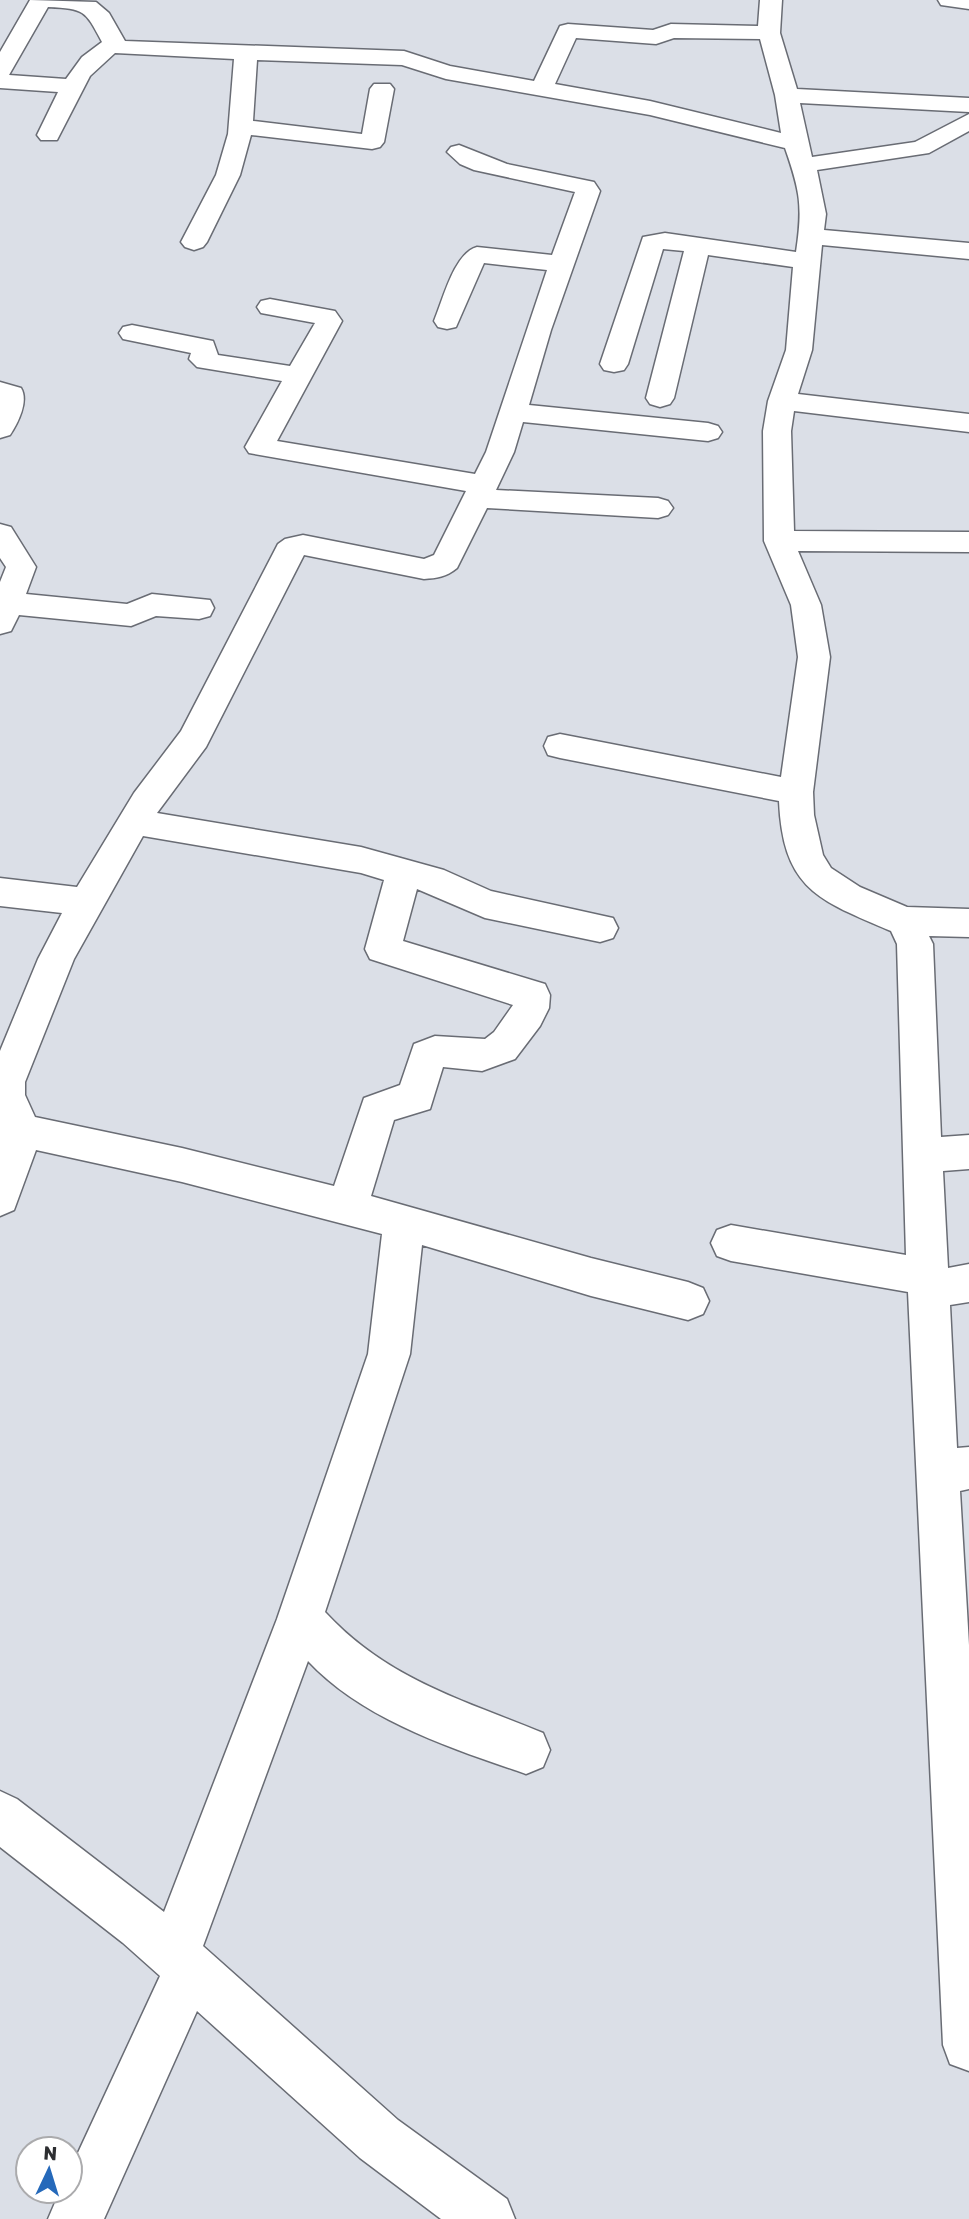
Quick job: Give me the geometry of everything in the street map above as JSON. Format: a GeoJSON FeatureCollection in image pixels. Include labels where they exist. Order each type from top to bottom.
{"type":"FeatureCollection","features":[{"type":"Feature","properties":{"kind":"street"},"geometry":{"type":"LineString","coordinates":[[0,71],[43,0],[87,5],[100,12],[114,44],[120,48],[404,58],[446,72],[650,108],[799,154],[903,152],[936,141],[969,121]]}},
{"type":"Feature","properties":{"kind":"street"},"geometry":{"type":"LineString","coordinates":[[950,0],[969,2]]}},
{"type":"Feature","properties":{"kind":"street"},"geometry":{"type":"LineString","coordinates":[[541,90],[568,31],[656,37],[671,31],[770,16],[799,154],[813,198],[799,350],[782,401],[777,443],[779,541],[806,605],[814,657],[796,792],[801,840],[806,858],[819,878],[848,897],[904,921],[969,923]]}},
{"type":"Feature","properties":{"kind":"street"},"geometry":{"type":"LineString","coordinates":[[49,135],[72,86],[88,61],[114,44]]}},
{"type":"Feature","properties":{"kind":"street"},"geometry":{"type":"LineString","coordinates":[[194,242],[228,175],[240,127],[246,52]]}},
{"type":"Feature","properties":{"kind":"street"},"geometry":{"type":"LineString","coordinates":[[0,81],[72,86]]}},
{"type":"Feature","properties":{"kind":"street"},"geometry":{"type":"LineString","coordinates":[[240,127],[372,142],[383,89]]}},
{"type":"Feature","properties":{"kind":"street"},"geometry":{"type":"LineString","coordinates":[[788,95],[969,105]]}},
{"type":"Feature","properties":{"kind":"street"},"geometry":{"type":"LineString","coordinates":[[936,141],[969,146]]}},
{"type":"Feature","properties":{"kind":"street"},"geometry":{"type":"LineString","coordinates":[[0,1198],[19,1130],[6,1099],[6,1083],[56,959],[86,902],[135,822],[194,738],[289,551],[296,545],[303,545],[424,569],[438,568],[446,561],[500,452],[587,189],[485,166],[466,159],[459,152]]}},
{"type":"Feature","properties":{"kind":"street"},"geometry":{"type":"LineString","coordinates":[[614,364],[652,242],[698,246],[969,251]]}},
{"type":"Feature","properties":{"kind":"street"},"geometry":{"type":"LineString","coordinates":[[660,398],[698,246]]}},
{"type":"Feature","properties":{"kind":"street"},"geometry":{"type":"LineString","coordinates":[[447,321],[473,258],[477,255],[562,264]]}},
{"type":"Feature","properties":{"kind":"street"},"geometry":{"type":"LineString","coordinates":[[270,307],[329,318],[300,376],[259,447],[481,492],[658,508]]}},
{"type":"Feature","properties":{"kind":"street"},"geometry":{"type":"LineString","coordinates":[[132,333],[203,347],[203,359],[300,376]]}},
{"type":"Feature","properties":{"kind":"street"},"geometry":{"type":"LineString","coordinates":[[0,390],[10,394],[11,400],[0,429]]}},
{"type":"Feature","properties":{"kind":"street"},"geometry":{"type":"LineString","coordinates":[[782,401],[969,423]]}},
{"type":"Feature","properties":{"kind":"street"},"geometry":{"type":"LineString","coordinates":[[512,412],[708,432]]}},
{"type":"Feature","properties":{"kind":"street"},"geometry":{"type":"LineString","coordinates":[[0,534],[21,567],[5,613],[131,615],[152,605],[199,608]]}},
{"type":"Feature","properties":{"kind":"street"},"geometry":{"type":"LineString","coordinates":[[779,541],[969,542]]}},
{"type":"Feature","properties":{"kind":"street"},"geometry":{"type":"LineString","coordinates":[[560,746],[796,792]]}},
{"type":"Feature","properties":{"kind":"street"},"geometry":{"type":"LineString","coordinates":[[135,822],[361,860],[404,872],[485,904],[600,928]]}},
{"type":"Feature","properties":{"kind":"street"},"geometry":{"type":"LineString","coordinates":[[347,1207],[378,1110],[394,1102],[408,1101],[416,1097],[427,1055],[439,1050],[464,1056],[483,1055],[503,1047],[527,1014],[533,1000],[532,995],[524,992],[383,949],[404,872]]}},
{"type":"Feature","properties":{"kind":"street"},"geometry":{"type":"LineString","coordinates":[[0,892],[86,902]]}},
{"type":"Feature","properties":{"kind":"street"},"geometry":{"type":"LineString","coordinates":[[904,921],[915,944],[928,1283],[953,1470],[969,2045]]}},
{"type":"Feature","properties":{"kind":"street"},"geometry":{"type":"LineString","coordinates":[[19,1130],[182,1165],[347,1207],[591,1277],[688,1301]]}},
{"type":"Feature","properties":{"kind":"street"},"geometry":{"type":"LineString","coordinates":[[922,1155],[969,1152]]}},
{"type":"Feature","properties":{"kind":"street"},"geometry":{"type":"LineString","coordinates":[[76,2219],[182,1961],[389,1354],[404,1222]]}},
{"type":"Feature","properties":{"kind":"street"},"geometry":{"type":"LineString","coordinates":[[731,1243],[928,1283],[969,1283]]}},
{"type":"Feature","properties":{"kind":"street"},"geometry":{"type":"LineString","coordinates":[[300,1619],[341,1661],[400,1700],[454,1726],[526,1750]]}},
{"type":"Feature","properties":{"kind":"street"},"geometry":{"type":"LineString","coordinates":[[0,1816],[182,1961],[379,2139],[478,2217]]}}]}
